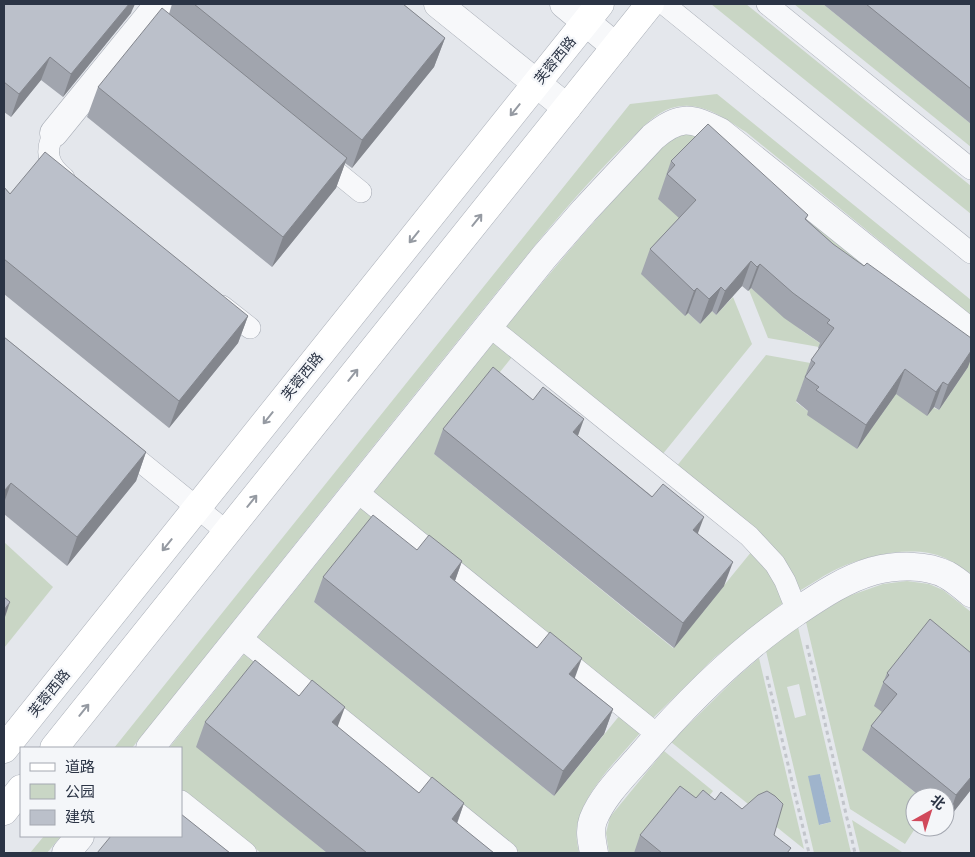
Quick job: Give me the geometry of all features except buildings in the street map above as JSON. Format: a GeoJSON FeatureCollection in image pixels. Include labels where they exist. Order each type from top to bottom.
{"type":"FeatureCollection","features":[{"type":"Feature","properties":{"kind":"main road"},"geometry":{"type":"LineString","coordinates":[[55,747],[650,4]]}},
{"type":"Feature","properties":{"kind":"main road","name":"芙蓉西路"},"geometry":{"type":"LineString","coordinates":[[4,749],[537,83],[576,8]]}},
{"type":"Feature","properties":{"kind":"main road"},"geometry":{"type":"LineString","coordinates":[[4,811],[20,790]]}},
{"type":"Feature","properties":{"kind":"street"},"geometry":{"type":"LineString","coordinates":[[438,4],[567,108]]}},
{"type":"Feature","properties":{"kind":"street"},"geometry":{"type":"LineString","coordinates":[[576,8],[616,47]]}},
{"type":"Feature","properties":{"kind":"street"},"geometry":{"type":"LineString","coordinates":[[54,133],[156,18]]}},
{"type":"Feature","properties":{"kind":"street"},"geometry":{"type":"LineString","coordinates":[[151,747],[533,271],[584,211],[663,128],[681,120],[701,122],[720,132],[971,333]]}},
{"type":"Feature","properties":{"kind":"street"},"geometry":{"type":"LineString","coordinates":[[594,853],[591,828],[600,806],[658,735],[706,686],[759,639],[813,600],[854,577],[894,567],[939,571],[971,594]]}},
{"type":"Feature","properties":{"kind":"street"},"geometry":{"type":"LineString","coordinates":[[66,853],[79,837]]}},
{"type":"Feature","properties":{"kind":"lane"},"geometry":{"type":"LineString","coordinates":[[664,4],[971,253]]}},
{"type":"Feature","properties":{"kind":"lane"},"geometry":{"type":"LineString","coordinates":[[767,4],[971,169]]}},
{"type":"Feature","properties":{"kind":"lane"},"geometry":{"type":"LineString","coordinates":[[54,133],[49,143],[48,154],[51,165],[59,174],[82,192]]}},
{"type":"Feature","properties":{"kind":"lane"},"geometry":{"type":"LineString","coordinates":[[299,142],[360,192]]}},
{"type":"Feature","properties":{"kind":"lane"},"geometry":{"type":"LineString","coordinates":[[204,291],[250,328]]}},
{"type":"Feature","properties":{"kind":"lane"},"geometry":{"type":"LineString","coordinates":[[489,326],[749,536],[775,564],[786,581],[797,611]]}},
{"type":"Feature","properties":{"kind":"lane"},"geometry":{"type":"LineString","coordinates":[[104,432],[227,532]]}},
{"type":"Feature","properties":{"kind":"lane"},"geometry":{"type":"LineString","coordinates":[[356,491],[658,735]]}},
{"type":"Feature","properties":{"kind":"lane"},"geometry":{"type":"LineString","coordinates":[[240,637],[507,853]]}},
{"type":"Feature","properties":{"kind":"lane"},"geometry":{"type":"LineString","coordinates":[[182,802],[246,853]]}},
{"type":"Feature","properties":{"kind":"path"},"geometry":{"type":"LineString","coordinates":[[797,611],[802,625],[856,853]]}},
{"type":"Feature","properties":{"kind":"path"},"geometry":{"type":"LineString","coordinates":[[759,639],[809,853]]}},
{"type":"Feature","properties":{"kind":"green space"},"geometry":{"type":"Polygon","coordinates":[[[711,4],[746,4],[971,186],[971,214],[711,4]]]}},
{"type":"Feature","properties":{"kind":"green space"},"geometry":{"type":"Polygon","coordinates":[[[794,4],[823,4],[971,124],[971,147],[794,4]]]}},
{"type":"Feature","properties":{"kind":"green space"},"geometry":{"type":"Polygon","coordinates":[[[717,94],[971,300],[971,315],[746,132],[718,115],[698,107],[677,107],[666,110],[655,116],[611,159],[549,228],[133,747],[115,747],[630,104],[717,94]]]}},
{"type":"Feature","properties":{"kind":"green space"},"geometry":{"type":"Polygon","coordinates":[[[686,134],[703,138],[735,161],[971,352],[971,574],[945,558],[933,554],[920,552],[892,553],[877,555],[851,563],[829,573],[799,591],[676,467],[766,355],[816,364],[802,385],[796,402],[857,449],[894,393],[939,410],[968,367],[663,186],[689,227],[685,316],[688,313],[700,324],[712,311],[716,315],[733,297],[752,344],[662,455],[505,328],[551,272],[650,160],[670,141],[686,134]]]}},
{"type":"Feature","properties":{"kind":"green space"},"geometry":{"type":"Polygon","coordinates":[[[751,288],[801,330],[821,344],[819,347],[768,338],[749,290],[751,288]]]}},
{"type":"Feature","properties":{"kind":"green space"},"geometry":{"type":"Polygon","coordinates":[[[494,342],[512,357],[434,454],[673,648],[752,551],[771,575],[784,602],[715,657],[652,719],[373,493],[494,342]]]}},
{"type":"Feature","properties":{"kind":"green space"},"geometry":{"type":"Polygon","coordinates":[[[362,507],[380,521],[314,602],[554,796],[620,715],[641,732],[604,774],[588,798],[577,826],[579,853],[520,853],[256,639],[362,507]]]}},
{"type":"Feature","properties":{"kind":"green space"},"geometry":{"type":"Polygon","coordinates":[[[4,542],[53,587],[4,648],[4,542]]]}},
{"type":"Feature","properties":{"kind":"green space"},"geometry":{"type":"Polygon","coordinates":[[[907,581],[929,584],[943,590],[971,612],[971,656],[888,717],[862,750],[908,787],[905,787],[905,837],[910,837],[905,844],[850,809],[806,622],[846,597],[883,584],[907,581]]]}},
{"type":"Feature","properties":{"kind":"green space"},"geometry":{"type":"Polygon","coordinates":[[[798,627],[851,853],[814,853],[766,651],[798,627]],[[799,684],[787,687],[795,718],[806,715],[799,684]],[[820,774],[820,825],[831,822],[820,774]]]}},
{"type":"Feature","properties":{"kind":"green space"},"geometry":{"type":"Polygon","coordinates":[[[245,653],[262,666],[283,817],[327,853],[261,853],[182,790],[182,747],[170,747],[245,653]]]}},
{"type":"Feature","properties":{"kind":"green space"},"geometry":{"type":"Polygon","coordinates":[[[759,658],[804,849],[671,742],[759,658]]]}},
{"type":"Feature","properties":{"kind":"green space"},"geometry":{"type":"Polygon","coordinates":[[[664,751],[713,791],[687,823],[637,853],[609,853],[606,833],[610,817],[664,751]]]}},
{"type":"Feature","properties":{"kind":"green space"},"geometry":{"type":"Polygon","coordinates":[[[852,820],[902,852],[902,853],[860,853],[852,820]]]}},
{"type":"Feature","properties":{"kind":"green space"},"geometry":{"type":"Polygon","coordinates":[[[43,837],[60,837],[47,853],[30,853],[43,837]]]}},
{"type":"Feature","properties":{"kind":"water"},"geometry":{"type":"Polygon","coordinates":[[[820,774],[831,822],[819,825],[808,776],[820,774]]]}}]}
